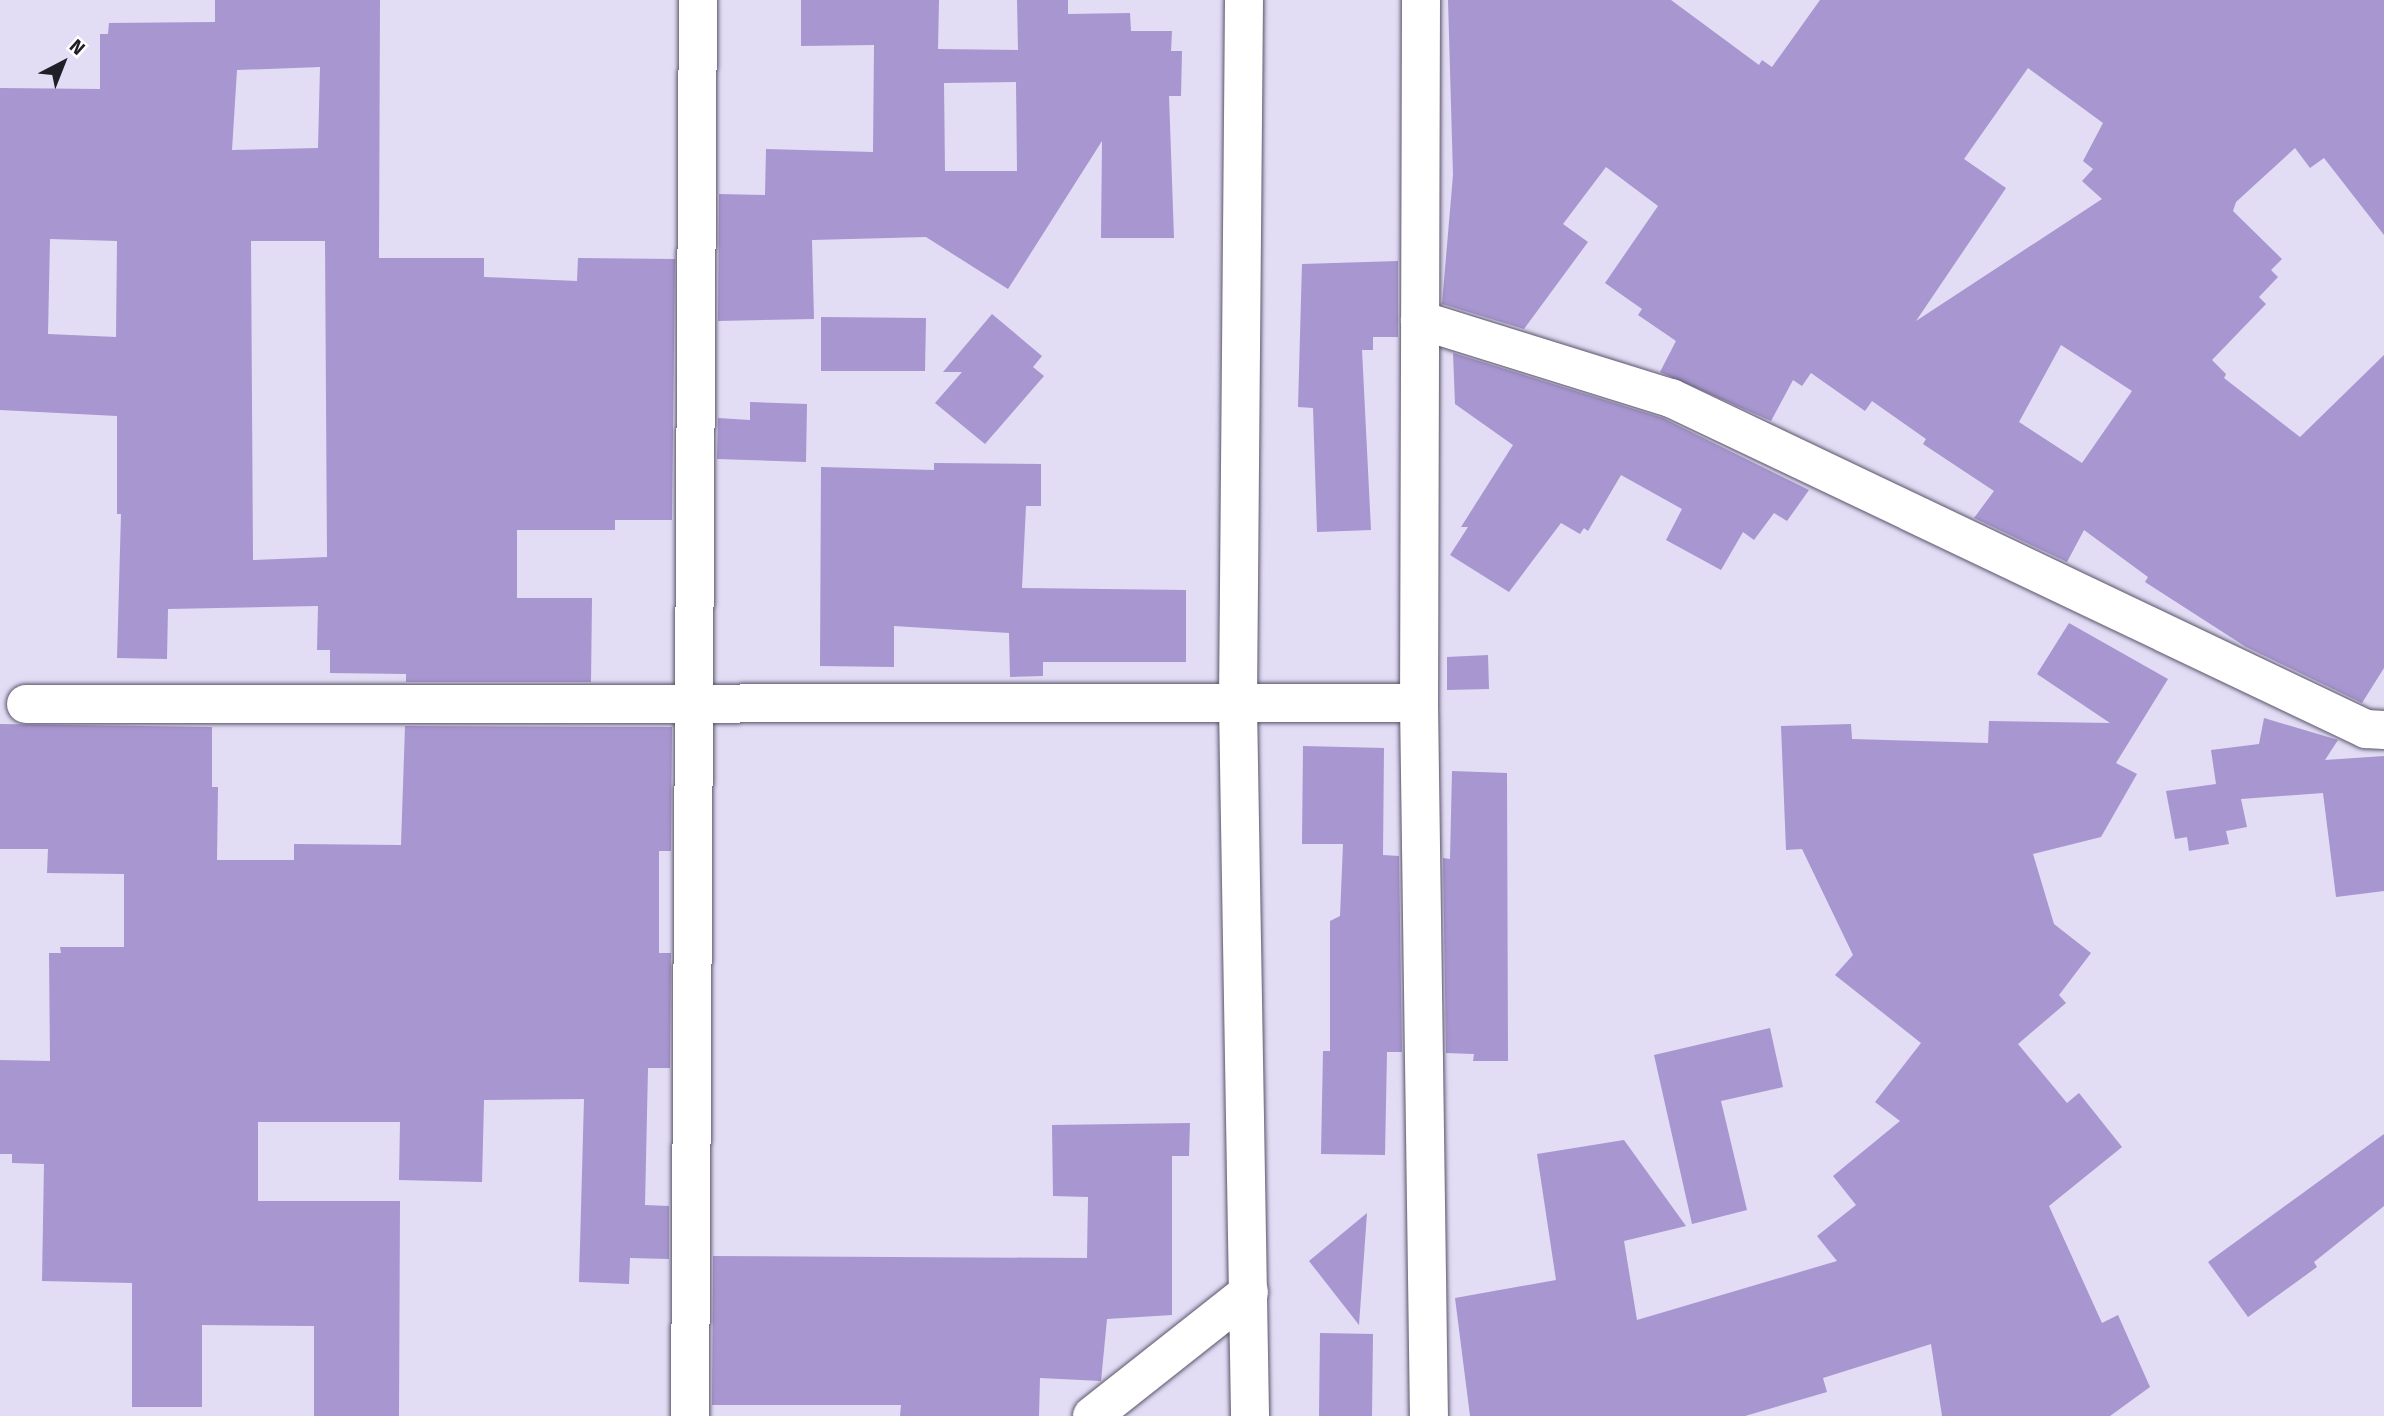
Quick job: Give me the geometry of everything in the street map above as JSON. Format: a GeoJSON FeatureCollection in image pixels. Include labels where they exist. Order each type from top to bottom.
{"type":"FeatureCollection","features":[{"type":"Feature","properties":{"kind":"street"},"geometry":{"type":"LineString","coordinates":[[690,1416],[697,701],[698,0]]}},
{"type":"Feature","properties":{"kind":"street"},"geometry":{"type":"LineString","coordinates":[[1244,0],[1238,705],[1250,1416]]}},
{"type":"Feature","properties":{"kind":"street"},"geometry":{"type":"LineString","coordinates":[[1421,0],[1419,703],[1429,1416]]}},
{"type":"Feature","properties":{"kind":"street"},"geometry":{"type":"LineString","coordinates":[[1420,320],[1671,398],[2366,729],[2384,730]]}},
{"type":"Feature","properties":{"kind":"street"},"geometry":{"type":"LineString","coordinates":[[26,704],[697,701],[1238,705],[1419,703]]}},
{"type":"Feature","properties":{"kind":"street"},"geometry":{"type":"LineString","coordinates":[[1092,1416],[1249,1292]]}},
{"type":"Feature","properties":{"kind":"building"},"geometry":{"type":"Polygon","coordinates":[[[215,0],[380,0],[379,258],[484,258],[484,277],[577,281],[578,258],[675,259],[672,520],[615,520],[615,530],[517,530],[517,598],[592,598],[591,682],[406,682],[406,674],[330,673],[330,650],[317,650],[318,606],[168,609],[167,659],[117,658],[121,514],[117,514],[117,416],[0,410],[0,88],[100,89],[100,34],[108,34],[109,23],[215,22],[215,0]],[[320,67],[237,70],[232,150],[318,148],[320,67]],[[50,239],[48,334],[116,337],[117,241],[50,239]],[[251,241],[253,560],[327,557],[325,241],[251,241]]]}},
{"type":"Feature","properties":{"kind":"building"},"geometry":{"type":"Polygon","coordinates":[[[801,0],[939,0],[938,49],[1018,50],[1017,0],[1068,0],[1068,14],[1130,13],[1131,31],[1172,31],[1171,51],[1182,51],[1181,96],[1169,96],[1174,238],[1101,238],[1102,141],[1008,289],[926,237],[812,240],[814,319],[718,321],[719,194],[765,195],[766,149],[873,152],[874,45],[801,46],[801,0]],[[1016,82],[944,83],[945,171],[1017,171],[1016,82]]]}},
{"type":"Feature","properties":{"kind":"building"},"geometry":{"type":"Polygon","coordinates":[[[1448,0],[1671,0],[1759,65],[1762,60],[1772,67],[1820,0],[2384,0],[2384,235],[2324,158],[2310,168],[2295,148],[2236,202],[2233,211],[2282,259],[2271,270],[2278,277],[2259,297],[2266,304],[2212,360],[2226,374],[2224,378],[2300,437],[2384,355],[2384,668],[2362,703],[2246,647],[2145,582],[2148,577],[2084,530],[2067,562],[1974,518],[1994,491],[1923,444],[1926,439],[1872,401],[1865,411],[1811,373],[1802,386],[1793,380],[1771,421],[1660,372],[1676,341],[1638,315],[1642,309],[1605,283],[1658,206],[1606,167],[1563,224],[1588,242],[1524,329],[1442,304],[1453,175],[1448,0]],[[2028,68],[1964,159],[2006,188],[1916,321],[2102,199],[2082,181],[2093,169],[2083,161],[2103,123],[2028,68]],[[2061,345],[2019,422],[2082,463],[2132,391],[2061,345]]]}},
{"type":"Feature","properties":{"kind":"building"},"geometry":{"type":"Polygon","coordinates":[[[1398,261],[1398,337],[1373,337],[1373,350],[1362,350],[1371,530],[1317,532],[1313,408],[1298,407],[1302,264],[1398,261]]]}},
{"type":"Feature","properties":{"kind":"building"},"geometry":{"type":"Polygon","coordinates":[[[992,314],[1042,356],[1033,367],[1044,376],[985,444],[935,403],[962,372],[943,372],[992,314]]]}},
{"type":"Feature","properties":{"kind":"building"},"geometry":{"type":"Polygon","coordinates":[[[821,317],[926,318],[925,371],[821,371],[821,317]]]}},
{"type":"Feature","properties":{"kind":"building"},"geometry":{"type":"Polygon","coordinates":[[[1453,353],[1663,418],[1809,490],[1787,521],[1774,513],[1754,540],[1743,532],[1721,570],[1666,540],[1682,509],[1621,475],[1588,531],[1584,528],[1580,534],[1561,523],[1509,592],[1450,555],[1468,527],[1461,527],[1513,445],[1455,404],[1453,353]]]}},
{"type":"Feature","properties":{"kind":"building"},"geometry":{"type":"Polygon","coordinates":[[[750,402],[807,404],[806,462],[717,459],[718,418],[750,420],[750,402]]]}},
{"type":"Feature","properties":{"kind":"building"},"geometry":{"type":"Polygon","coordinates":[[[934,463],[1041,464],[1041,506],[1026,506],[1022,588],[1186,590],[1186,662],[1043,662],[1043,676],[1010,677],[1009,633],[894,626],[894,667],[820,666],[821,467],[934,470],[934,463]]]}},
{"type":"Feature","properties":{"kind":"building"},"geometry":{"type":"Polygon","coordinates":[[[2069,623],[2168,679],[2116,763],[2137,774],[2101,837],[2033,854],[2054,924],[2091,953],[2059,995],[2066,1003],[2018,1044],[2067,1103],[2079,1093],[2122,1147],[2049,1206],[2102,1323],[2118,1315],[2150,1387],[2110,1416],[1942,1416],[1931,1344],[1823,1378],[1827,1392],[1745,1416],[1470,1416],[1455,1298],[1556,1280],[1537,1154],[1624,1140],[1686,1226],[1624,1241],[1637,1320],[1837,1261],[1817,1236],[1856,1205],[1833,1176],[1900,1121],[1875,1102],[1921,1043],[1835,975],[1853,955],[1802,849],[1786,850],[1781,726],[1851,724],[1852,739],[1988,743],[1989,721],[2110,723],[2037,674],[2069,623]]]}},
{"type":"Feature","properties":{"kind":"building"},"geometry":{"type":"Polygon","coordinates":[[[1488,655],[1489,689],[1447,690],[1447,657],[1488,655]]]}},
{"type":"Feature","properties":{"kind":"building"},"geometry":{"type":"Polygon","coordinates":[[[2264,718],[2338,740],[2325,760],[2384,756],[2384,891],[2336,897],[2323,793],[2241,799],[2247,827],[2226,831],[2229,844],[2189,851],[2187,837],[2175,839],[2166,791],[2216,784],[2211,750],[2259,744],[2264,718]]]}},
{"type":"Feature","properties":{"kind":"building"},"geometry":{"type":"Polygon","coordinates":[[[0,724],[212,727],[212,787],[218,787],[217,860],[294,860],[294,844],[401,845],[405,726],[672,727],[671,851],[659,851],[659,953],[671,953],[670,1068],[648,1068],[645,1205],[669,1206],[669,1259],[630,1258],[629,1284],[579,1282],[584,1099],[484,1100],[482,1182],[399,1180],[400,1122],[258,1122],[258,1201],[400,1201],[399,1416],[314,1416],[314,1326],[202,1325],[202,1407],[132,1407],[132,1283],[42,1281],[44,1164],[12,1163],[12,1154],[0,1154],[0,1060],[50,1061],[49,953],[61,953],[60,947],[124,947],[124,874],[47,873],[48,849],[0,849],[0,724]]]}},
{"type":"Feature","properties":{"kind":"building"},"geometry":{"type":"Polygon","coordinates":[[[1303,746],[1384,748],[1383,855],[1399,856],[1402,1052],[1387,1052],[1385,1155],[1321,1154],[1323,1051],[1330,1051],[1330,921],[1340,916],[1343,844],[1302,844],[1303,746]]]}},
{"type":"Feature","properties":{"kind":"building"},"geometry":{"type":"Polygon","coordinates":[[[1452,771],[1507,773],[1508,1061],[1473,1061],[1474,1054],[1446,1053],[1443,858],[1450,859],[1452,771]]]}},
{"type":"Feature","properties":{"kind":"building"},"geometry":{"type":"Polygon","coordinates":[[[1770,1028],[1783,1087],[1721,1101],[1747,1210],[1692,1224],[1654,1055],[1770,1028]]]}},
{"type":"Feature","properties":{"kind":"building"},"geometry":{"type":"Polygon","coordinates":[[[1190,1123],[1189,1156],[1172,1156],[1172,1315],[1107,1319],[1101,1381],[1040,1378],[1039,1416],[900,1416],[901,1405],[712,1405],[713,1256],[1087,1258],[1088,1197],[1053,1196],[1052,1125],[1190,1123]]]}},
{"type":"Feature","properties":{"kind":"building"},"geometry":{"type":"Polygon","coordinates":[[[2384,1134],[2384,1206],[2314,1262],[2317,1267],[2248,1317],[2208,1262],[2384,1134]]]}},
{"type":"Feature","properties":{"kind":"building"},"geometry":{"type":"Polygon","coordinates":[[[1367,1213],[1359,1325],[1309,1261],[1367,1213]]]}},
{"type":"Feature","properties":{"kind":"building"},"geometry":{"type":"Polygon","coordinates":[[[1320,1333],[1373,1334],[1372,1416],[1319,1416],[1320,1333]]]}}]}
